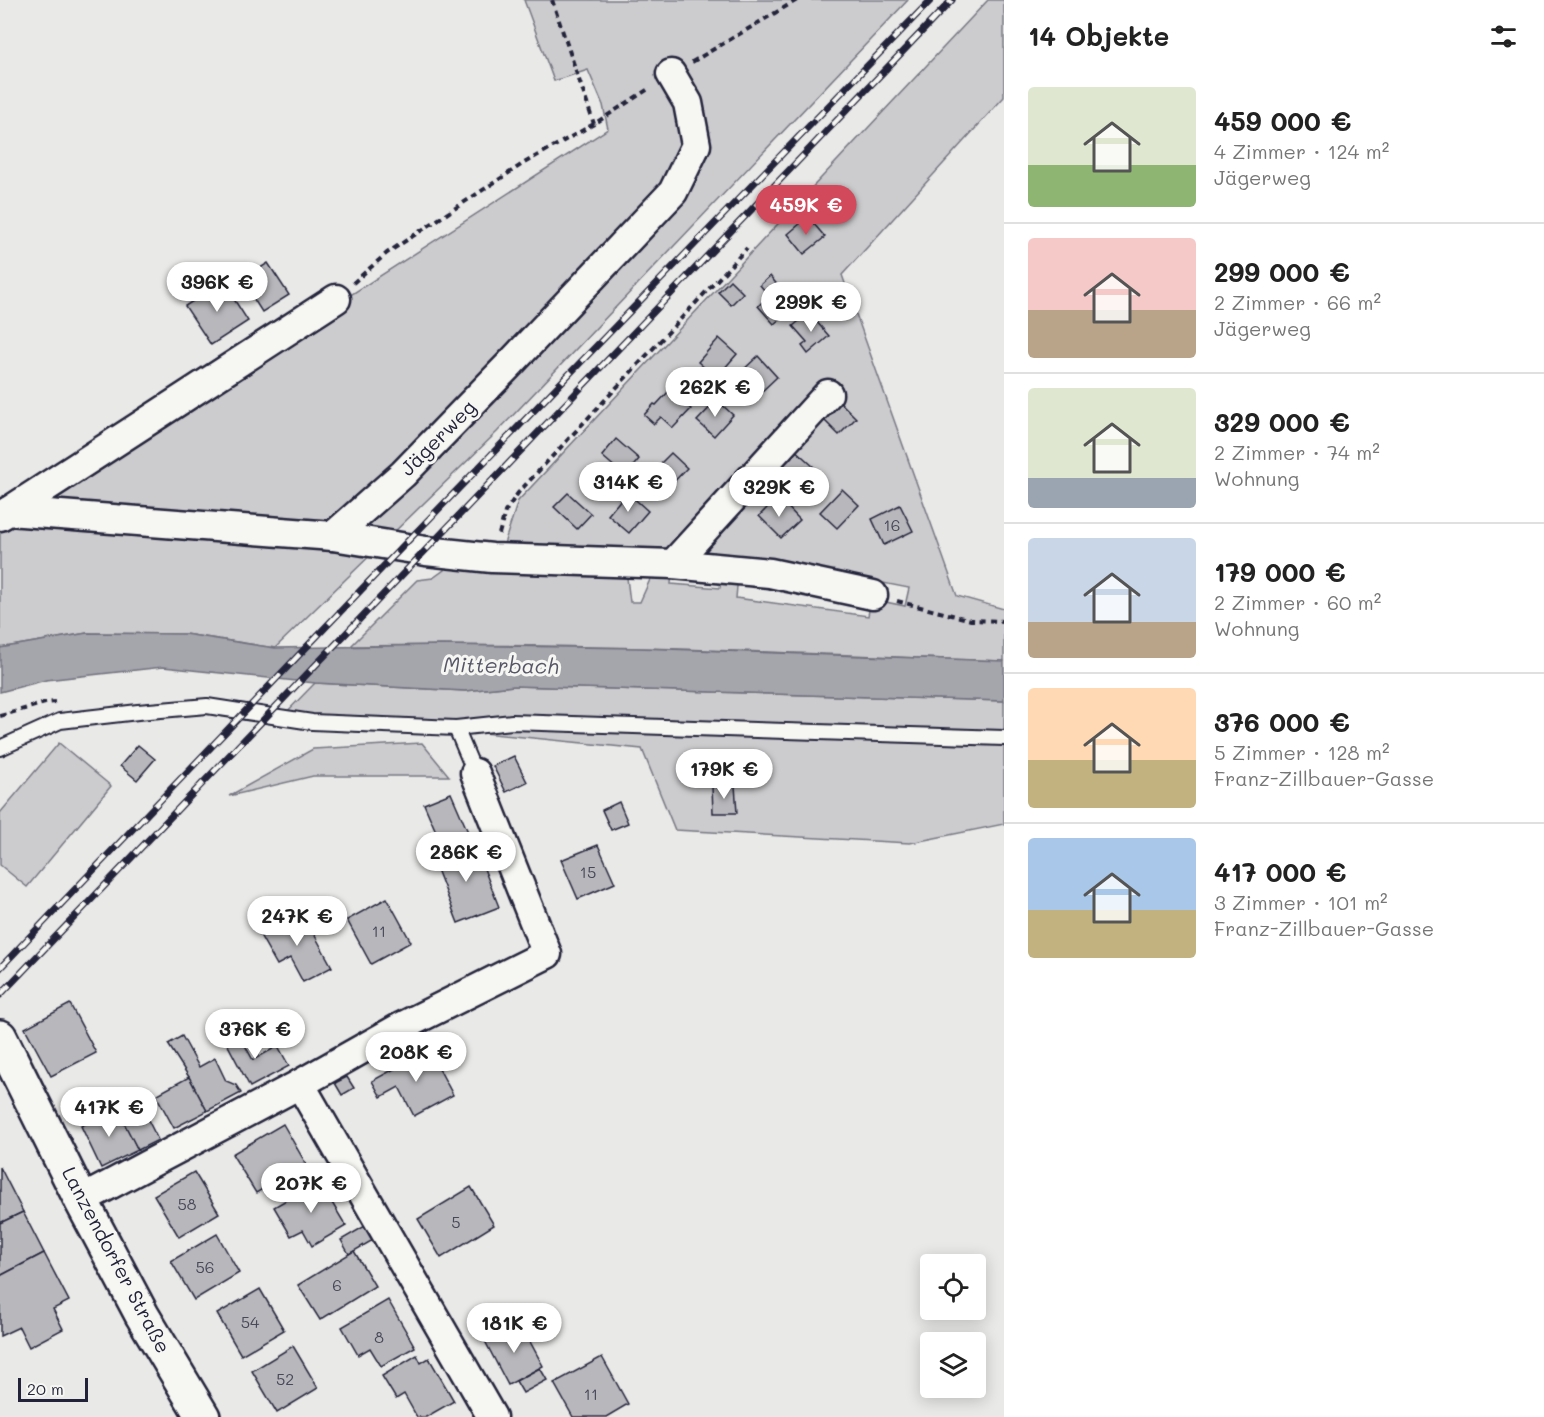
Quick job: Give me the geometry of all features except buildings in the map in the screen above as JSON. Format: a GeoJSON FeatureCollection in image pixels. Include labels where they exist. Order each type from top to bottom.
{"type":"FeatureCollection","features":[{"type":"Feature","properties":{"kind":"street","name":"Jägerweg"},"geometry":{"type":"LineString","coordinates":[[333,536],[403,474],[673,192],[696,146],[687,103],[672,74]]}},
{"type":"Feature","properties":{"kind":"street"},"geometry":{"type":"LineString","coordinates":[[5,513],[336,299]]}},
{"type":"Feature","properties":{"kind":"street"},"geometry":{"type":"LineString","coordinates":[[673,564],[828,394]]}},
{"type":"Feature","properties":{"kind":"street"},"geometry":{"type":"LineString","coordinates":[[5,513],[333,536],[426,551],[492,558],[673,564],[770,573],[873,595]]}},
{"type":"Feature","properties":{"kind":"street"},"geometry":{"type":"LineString","coordinates":[[81,1200],[300,1084],[403,1026],[547,954],[475,773]]}},
{"type":"Feature","properties":{"kind":"street","name":"Lanzendorfer Straße"},"geometry":{"type":"LineString","coordinates":[[0,1037],[81,1200],[142,1315],[203,1417]]}},
{"type":"Feature","properties":{"kind":"street"},"geometry":{"type":"LineString","coordinates":[[300,1084],[492,1417]]}},
{"type":"Feature","properties":{"kind":"lane"},"geometry":{"type":"LineString","coordinates":[[0,748],[60,721],[207,706],[312,722],[456,728],[512,722],[1004,738]]}},
{"type":"Feature","properties":{"kind":"lane"},"geometry":{"type":"LineString","coordinates":[[456,728],[475,773]]}},
{"type":"Feature","properties":{"kind":"path"},"geometry":{"type":"LineString","coordinates":[[552,0],[594,123]]}},
{"type":"Feature","properties":{"kind":"path"},"geometry":{"type":"LineString","coordinates":[[336,299],[387,253],[524,163],[797,0]]}},
{"type":"Feature","properties":{"kind":"path"},"geometry":{"type":"LineString","coordinates":[[492,558],[505,512],[518,493],[747,248]]}},
{"type":"Feature","properties":{"kind":"path"},"geometry":{"type":"LineString","coordinates":[[873,595],[971,620],[1004,621]]}},
{"type":"Feature","properties":{"kind":"shaded area"},"geometry":{"type":"Polygon","coordinates":[[[524,0],[908,0],[497,432],[275,648],[185,634],[87,633],[0,648],[0,521],[608,129],[603,105],[588,70],[554,81],[524,0]]]}},
{"type":"Feature","properties":{"kind":"shaded area"},"geometry":{"type":"Polygon","coordinates":[[[988,0],[1004,0],[1004,97],[842,275],[957,596],[1004,609],[1004,661],[596,647],[351,646],[417,580],[433,578],[444,570],[446,558],[626,570],[630,602],[640,602],[653,573],[672,570],[671,584],[720,588],[722,574],[738,575],[736,598],[868,616],[871,599],[905,606],[909,588],[751,557],[503,547],[518,501],[988,0]]]}},
{"type":"Feature","properties":{"kind":"shaded area"},"geometry":{"type":"Polygon","coordinates":[[[315,683],[465,691],[514,686],[1004,701],[1004,824],[910,843],[675,830],[642,749],[483,733],[274,725],[315,683]]]}},
{"type":"Feature","properties":{"kind":"shaded area"},"geometry":{"type":"Polygon","coordinates":[[[59,743],[111,786],[27,887],[0,865],[0,813],[59,743]]]}},
{"type":"Feature","properties":{"kind":"shaded area"},"geometry":{"type":"Polygon","coordinates":[[[422,743],[449,776],[313,776],[229,796],[313,749],[422,743]]]}},
{"type":"Feature","properties":{"kind":"water","name":"Mitterbach"},"geometry":{"type":"Polygon","coordinates":[[[87,633],[185,634],[275,648],[442,645],[639,648],[1004,661],[1004,701],[514,686],[465,691],[315,683],[163,667],[46,680],[0,692],[0,648],[87,633]]]}},
{"type":"Feature","properties":{"kind":"railway"},"geometry":{"type":"LineString","coordinates":[[0,968],[402,547],[931,0]]}},
{"type":"Feature","properties":{"kind":"railway"},"geometry":{"type":"LineString","coordinates":[[0,995],[952,0]]}}]}
